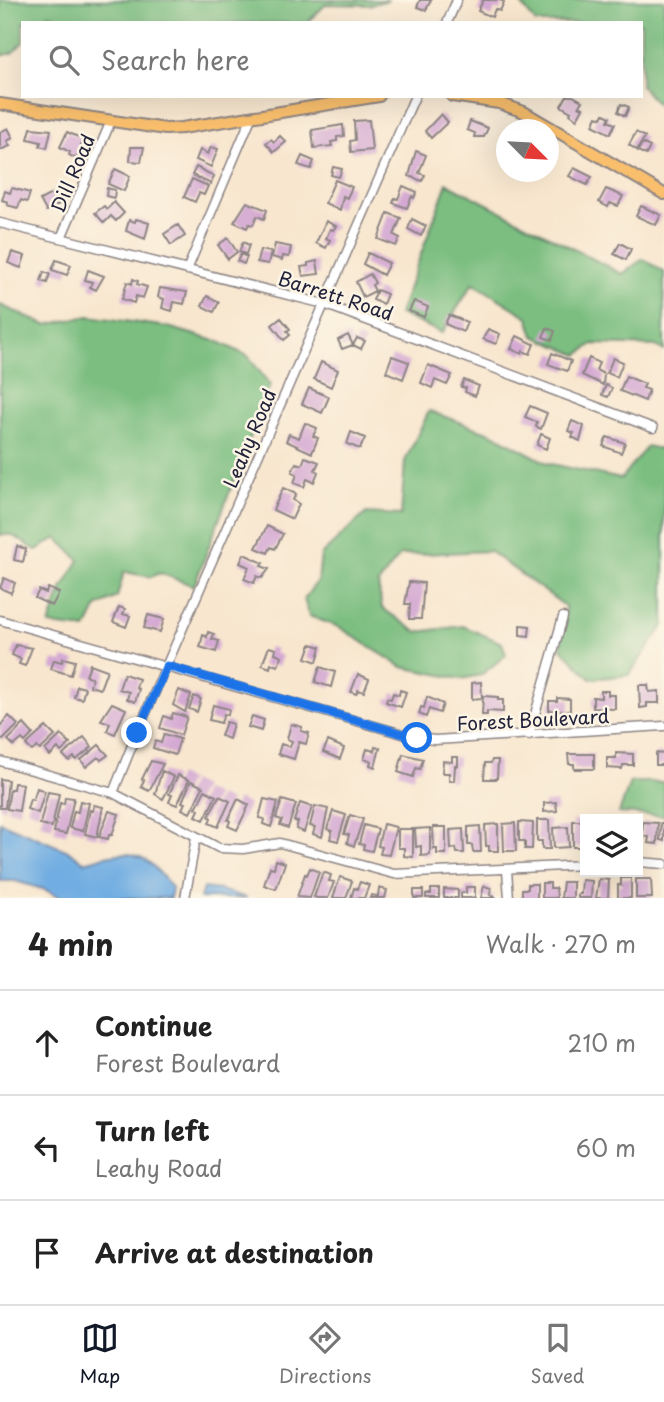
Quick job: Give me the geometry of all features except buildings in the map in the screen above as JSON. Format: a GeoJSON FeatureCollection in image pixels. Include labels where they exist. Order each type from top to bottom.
{"type":"FeatureCollection","features":[{"type":"Feature","properties":{"kind":"main road"},"geometry":{"type":"LineString","coordinates":[[0,104],[166,129],[367,98]]}},
{"type":"Feature","properties":{"kind":"main road"},"geometry":{"type":"LineString","coordinates":[[465,98],[499,103],[524,111],[664,194]]}},
{"type":"Feature","properties":{"kind":"street"},"geometry":{"type":"LineString","coordinates":[[448,21],[457,0]]}},
{"type":"Feature","properties":{"kind":"street","name":"Leahy Road"},"geometry":{"type":"LineString","coordinates":[[113,793],[414,98]]}},
{"type":"Feature","properties":{"kind":"street"},"geometry":{"type":"LineString","coordinates":[[187,270],[251,118]]}},
{"type":"Feature","properties":{"kind":"street","name":"Dill Road"},"geometry":{"type":"LineString","coordinates":[[61,238],[111,121]]}},
{"type":"Feature","properties":{"kind":"street","name":"Barrett Road"},"geometry":{"type":"LineString","coordinates":[[0,223],[324,304],[653,428]]}},
{"type":"Feature","properties":{"kind":"street"},"geometry":{"type":"LineString","coordinates":[[529,736],[563,617]]}},
{"type":"Feature","properties":{"kind":"street","name":"Forest Boulevard"},"geometry":{"type":"LineString","coordinates":[[0,620],[417,738],[435,740],[529,736],[664,726]]}},
{"type":"Feature","properties":{"kind":"street"},"geometry":{"type":"LineString","coordinates":[[0,761],[113,793],[196,838],[227,850],[280,844],[394,874],[580,865]]}},
{"type":"Feature","properties":{"kind":"street"},"geometry":{"type":"LineString","coordinates":[[185,898],[196,838]]}},
{"type":"Feature","properties":{"kind":"street"},"geometry":{"type":"LineString","coordinates":[[643,862],[664,864]]}},
{"type":"Feature","properties":{"kind":"street"},"geometry":{"type":"LineString","coordinates":[[507,870],[509,898]]}},
{"type":"Feature","properties":{"kind":"green space"},"geometry":{"type":"Polygon","coordinates":[[[0,0],[389,0],[370,5],[326,4],[309,21],[69,21],[49,14],[42,21],[21,21],[21,44],[12,53],[1,56],[0,0]]]}},
{"type":"Feature","properties":{"kind":"green space"},"geometry":{"type":"Polygon","coordinates":[[[518,0],[664,0],[664,112],[643,88],[643,21],[534,21],[518,0]]]}},
{"type":"Feature","properties":{"kind":"green space"},"geometry":{"type":"Polygon","coordinates":[[[447,183],[622,274],[643,259],[664,272],[664,351],[656,346],[593,344],[578,355],[534,336],[528,317],[473,283],[442,333],[399,314],[447,183]]]}},
{"type":"Feature","properties":{"kind":"green space"},"geometry":{"type":"Polygon","coordinates":[[[0,305],[46,325],[89,316],[168,327],[219,342],[248,356],[270,385],[194,586],[160,573],[151,577],[124,572],[117,597],[97,607],[86,629],[49,625],[62,589],[79,560],[57,538],[36,550],[12,535],[0,535],[0,305]]]}},
{"type":"Feature","properties":{"kind":"green space"},"geometry":{"type":"Polygon","coordinates":[[[429,411],[493,434],[547,463],[621,479],[647,446],[664,450],[664,625],[629,675],[591,679],[561,648],[565,606],[489,551],[400,555],[378,584],[382,608],[417,632],[463,626],[502,643],[506,655],[481,675],[461,679],[402,667],[339,627],[309,616],[304,599],[318,580],[321,555],[366,513],[401,515],[405,461],[429,411]]]}},
{"type":"Feature","properties":{"kind":"green space"},"geometry":{"type":"Polygon","coordinates":[[[630,782],[664,782],[664,816],[619,813],[630,782]]]}},
{"type":"Feature","properties":{"kind":"water"},"geometry":{"type":"Polygon","coordinates":[[[0,822],[71,852],[84,862],[122,854],[140,857],[153,866],[172,888],[170,898],[62,898],[15,881],[0,881],[0,822]]]}},
{"type":"Feature","properties":{"kind":"water"},"geometry":{"type":"Polygon","coordinates":[[[203,888],[220,890],[247,898],[200,898],[203,888]]]}},
{"type":"Feature","properties":{"kind":"route"},"geometry":{"type":"LineString","coordinates":[[137,733],[167,666],[417,738]]}}]}
